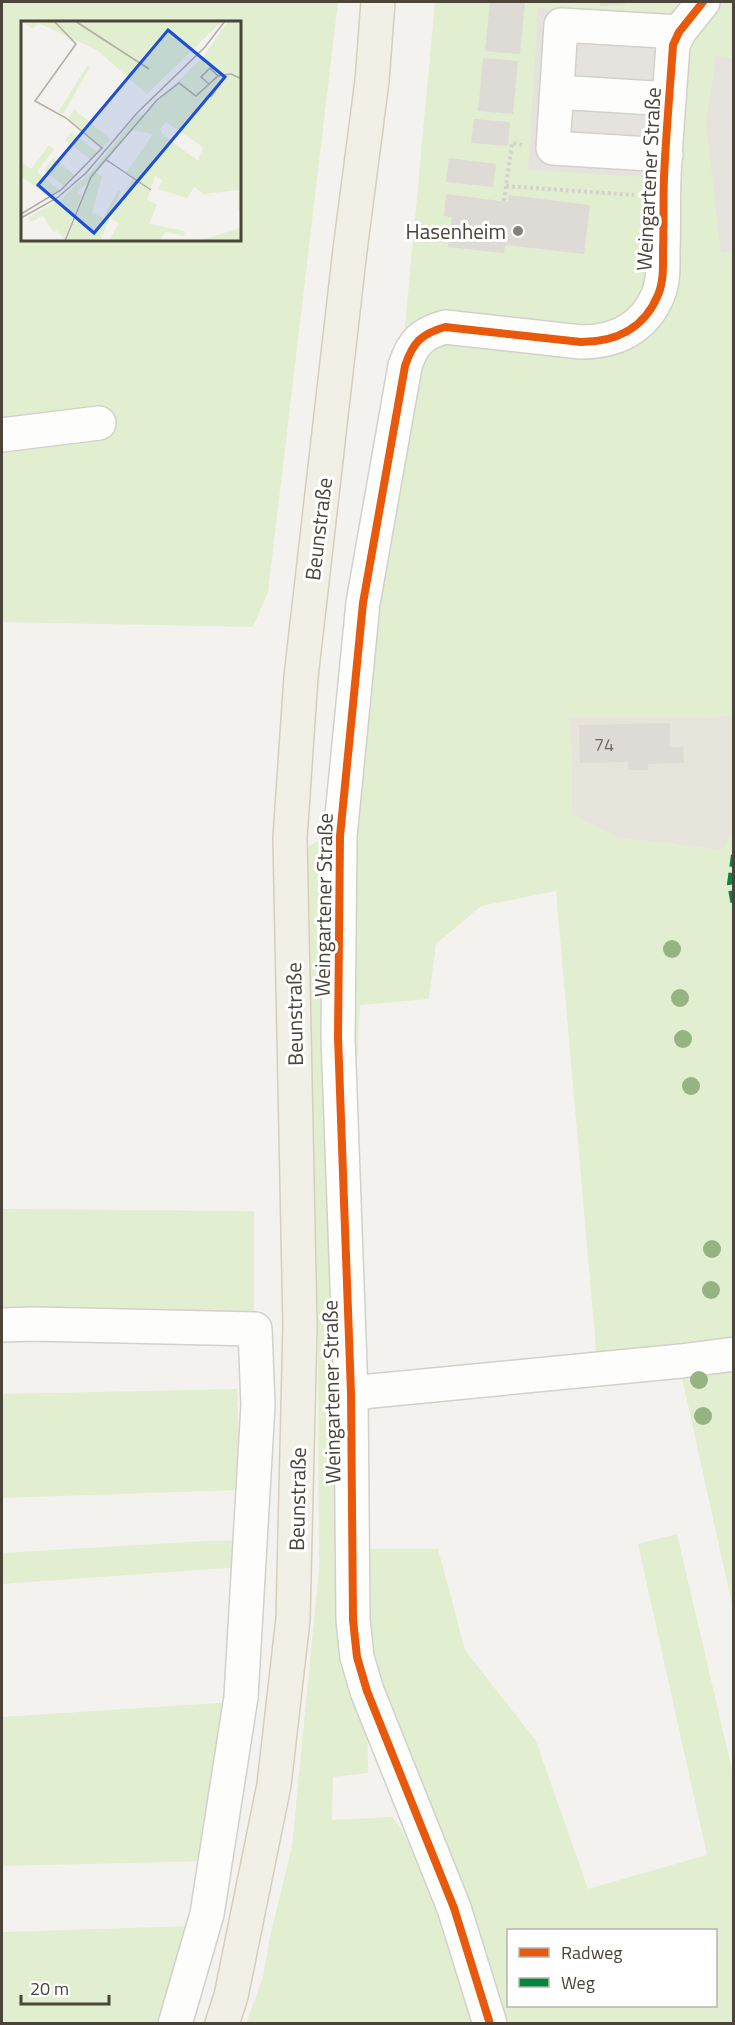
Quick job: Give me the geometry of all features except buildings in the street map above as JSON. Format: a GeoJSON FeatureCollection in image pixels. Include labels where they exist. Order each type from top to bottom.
{"type":"FeatureCollection","features":[{"type":"Feature","properties":{"kind":"main road","name":"Beunstraße"},"geometry":{"type":"LineString","coordinates":[[222,2024],[231,1996],[274,1785],[293,1619],[300,1326],[290,838],[301,676],[350,250],[372,81],[378,2]]}},
{"type":"Feature","properties":{"kind":"street","name":"Weingartener Straße"},"geometry":{"type":"LineString","coordinates":[[490,2024],[454,1908],[367,1691],[357,1657],[353,1620],[351,1394],[338,1036],[340,836],[363,603],[405,366],[410,351],[419,339],[430,331],[445,327],[581,342],[600,342],[617,337],[634,327],[648,313],[658,295],[663,275],[664,197],[673,45],[679,32],[703,2]]}},
{"type":"Feature","properties":{"kind":"street"},"geometry":{"type":"LineString","coordinates":[[666,154],[554,148],[561,25],[679,32]]}},
{"type":"Feature","properties":{"kind":"street"},"geometry":{"type":"LineString","coordinates":[[557,92],[669,99]]}},
{"type":"Feature","properties":{"kind":"street"},"geometry":{"type":"LineString","coordinates":[[2,435],[99,423]]}},
{"type":"Feature","properties":{"kind":"street"},"geometry":{"type":"LineString","coordinates":[[2,1325],[255,1329],[300,1326]]}},
{"type":"Feature","properties":{"kind":"street"},"geometry":{"type":"LineString","coordinates":[[175,2024],[207,1914],[241,1697],[258,1405],[255,1329]]}},
{"type":"Feature","properties":{"kind":"street"},"geometry":{"type":"LineString","coordinates":[[351,1394],[734,1354]]}},
{"type":"Feature","properties":{"kind":"path"},"geometry":{"type":"LineString","coordinates":[[504,201],[511,152]]}},
{"type":"Feature","properties":{"kind":"path"},"geometry":{"type":"LineString","coordinates":[[506,186],[664,197]]}},
{"type":"Feature","properties":{"kind":"shaded area"},"geometry":{"type":"Polygon","coordinates":[[[538,8],[674,15],[664,178],[528,170],[538,8]]]}},
{"type":"Feature","properties":{"kind":"shaded area"},"geometry":{"type":"Polygon","coordinates":[[[716,56],[734,58],[733,251],[721,253],[706,124],[716,56]]]}},
{"type":"Feature","properties":{"kind":"shaded area"},"geometry":{"type":"Polygon","coordinates":[[[733,714],[733,834],[722,850],[617,838],[571,814],[569,717],[708,718],[733,714]]]}},
{"type":"Feature","properties":{"kind":"green space"},"geometry":{"type":"Polygon","coordinates":[[[2,2],[338,2],[268,592],[253,627],[2,622],[2,2]]]}},
{"type":"Feature","properties":{"kind":"green space"},"geometry":{"type":"Polygon","coordinates":[[[435,2],[733,2],[733,714],[708,718],[569,718],[571,814],[617,838],[722,850],[733,834],[733,1609],[677,1355],[597,1360],[556,891],[481,906],[436,944],[429,999],[360,1005],[340,1374],[360,1549],[438,1549],[465,1650],[536,1741],[588,1889],[707,1855],[638,1544],[677,1534],[733,1774],[733,2023],[506,2023],[467,1901],[382,1692],[366,1622],[368,1773],[333,1777],[332,1820],[392,1817],[402,1830],[439,1910],[482,2023],[246,2024],[263,1977],[270,1937],[292,1846],[319,1569],[318,1329],[307,848],[360,813],[435,2]]]}},
{"type":"Feature","properties":{"kind":"green space"},"geometry":{"type":"Polygon","coordinates":[[[2,1209],[254,1211],[254,1323],[2,1321],[2,1209]]]}},
{"type":"Feature","properties":{"kind":"green space"},"geometry":{"type":"Polygon","coordinates":[[[237,1389],[240,1490],[2,1498],[2,1394],[237,1389]]]}},
{"type":"Feature","properties":{"kind":"green space"},"geometry":{"type":"Polygon","coordinates":[[[242,1541],[241,1567],[2,1584],[2,1553],[242,1541]]]}},
{"type":"Feature","properties":{"kind":"green space"},"geometry":{"type":"Polygon","coordinates":[[[233,1702],[210,1861],[2,1866],[2,1717],[233,1702]]]}},
{"type":"Feature","properties":{"kind":"green space"},"geometry":{"type":"Polygon","coordinates":[[[192,1926],[169,2023],[2,2023],[2,1932],[192,1926]]]}},
{"type":"Feature","properties":{"kind":"marked path"},"geometry":{"type":"LineString","coordinates":[[734,855],[730,884],[734,905]]}},
{"type":"Feature","properties":{"kind":"cycle path"},"geometry":{"type":"LineString","coordinates":[[490,2024],[454,1908],[367,1691],[357,1657],[353,1620],[351,1393],[338,1037],[340,836],[363,603],[405,366],[411,351],[419,340],[445,327],[581,342],[593,341],[617,336],[627,331],[645,317],[652,307],[660,290],[663,273],[664,177],[673,45],[679,32],[703,2]]}},
{"type":"Feature","properties":{"kind":"place","name":"Hasenheim"},"geometry":{"type":"Point","coordinates":[518,231]}}]}
